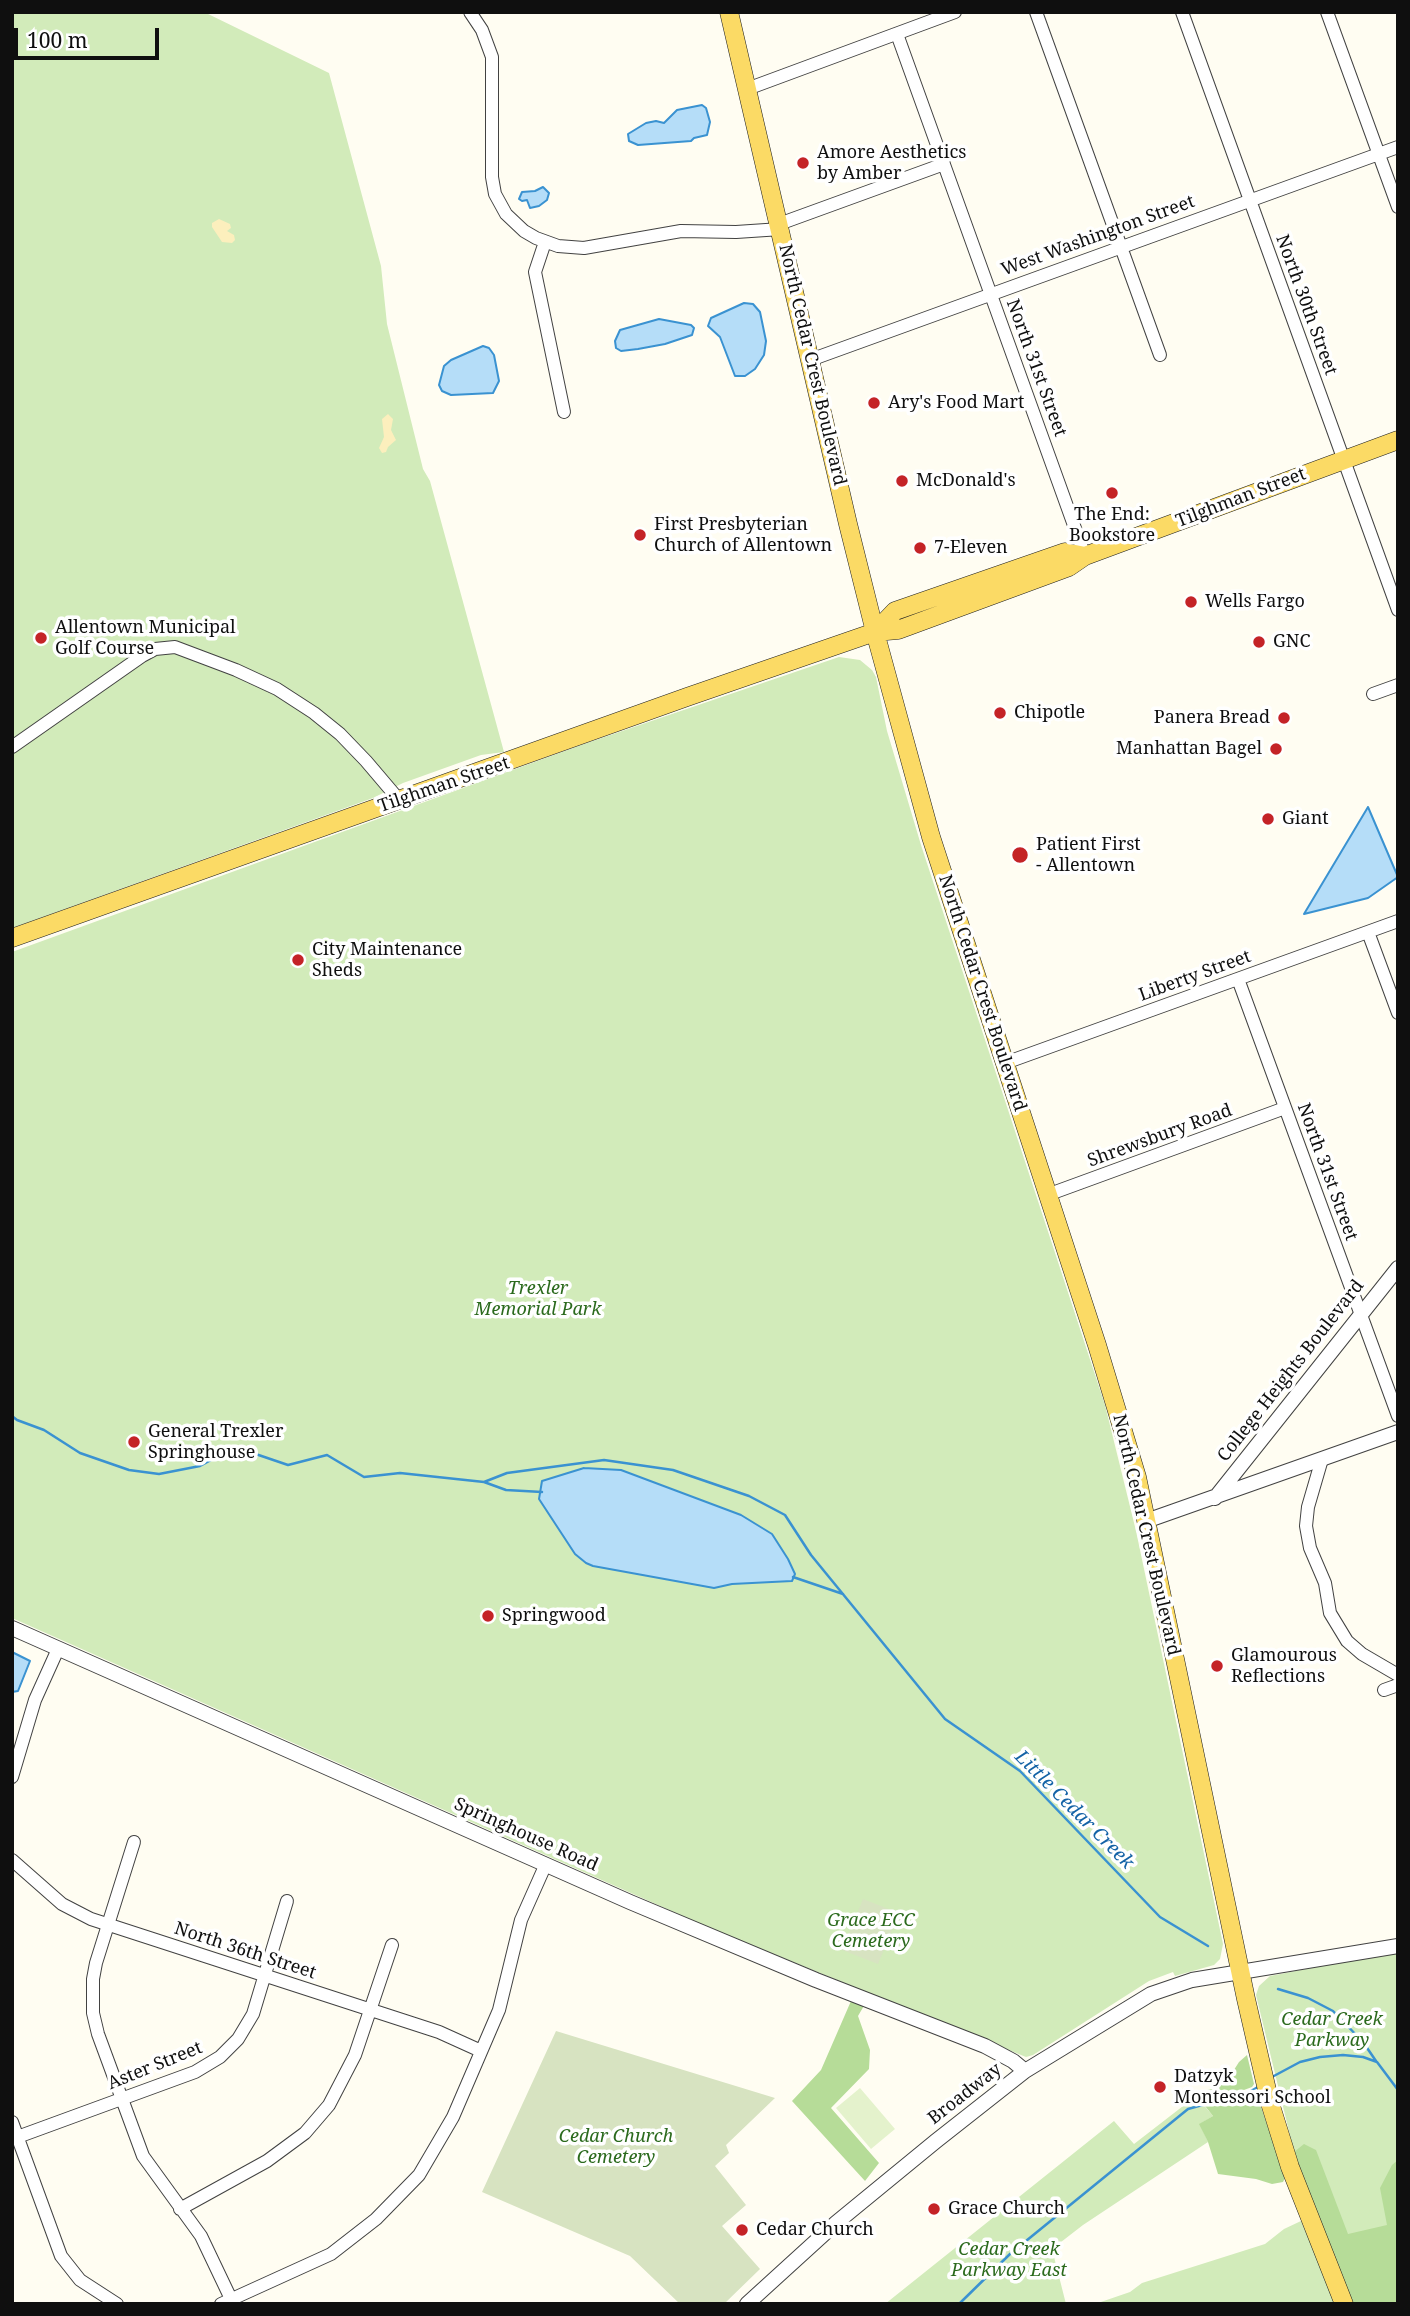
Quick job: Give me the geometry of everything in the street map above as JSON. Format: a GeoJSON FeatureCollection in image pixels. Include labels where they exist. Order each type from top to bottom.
{"type":"FeatureCollection","features":[{"type":"Feature","properties":{"kind":"main road","name":"North Cedar Crest Boulevard"},"geometry":{"type":"LineString","coordinates":[[729,12],[875,632],[931,836],[1137,1478],[1270,2103],[1299,2191],[1344,2304]]}},
{"type":"Feature","properties":{"kind":"main road","name":"Tilghman Street"},"geometry":{"type":"LineString","coordinates":[[12,938],[687,697],[875,632],[898,629],[962,607],[1069,567],[1085,556],[1398,440]]}},
{"type":"Feature","properties":{"kind":"street"},"geometry":{"type":"LineString","coordinates":[[470,12],[482,30],[492,57],[492,177],[495,194],[500,206],[515,224],[545,242],[584,248],[681,230],[736,232],[780,227],[944,164]]}},
{"type":"Feature","properties":{"kind":"street"},"geometry":{"type":"LineString","coordinates":[[747,89],[955,12]]}},
{"type":"Feature","properties":{"kind":"street"},"geometry":{"type":"LineString","coordinates":[[1036,12],[1160,355]]}},
{"type":"Feature","properties":{"kind":"street","name":"North 30th Street"},"geometry":{"type":"LineString","coordinates":[[1182,12],[1398,610]]}},
{"type":"Feature","properties":{"kind":"street"},"geometry":{"type":"LineString","coordinates":[[1327,12],[1398,207]]}},
{"type":"Feature","properties":{"kind":"street","name":"North 31st Street"},"geometry":{"type":"LineString","coordinates":[[897,34],[1085,556]]}},
{"type":"Feature","properties":{"kind":"street","name":"West Washington Street"},"geometry":{"type":"LineString","coordinates":[[810,360],[1398,147]]}},
{"type":"Feature","properties":{"kind":"street"},"geometry":{"type":"LineString","coordinates":[[545,242],[535,272],[564,412]]}},
{"type":"Feature","properties":{"kind":"street"},"geometry":{"type":"LineString","coordinates":[[12,747],[142,656],[155,649],[175,647],[267,684],[314,713],[340,734],[400,801]]}},
{"type":"Feature","properties":{"kind":"street"},"geometry":{"type":"LineString","coordinates":[[1373,694],[1398,685]]}},
{"type":"Feature","properties":{"kind":"street","name":"Liberty Street"},"geometry":{"type":"LineString","coordinates":[[1005,1063],[1398,921]]}},
{"type":"Feature","properties":{"kind":"street"},"geometry":{"type":"LineString","coordinates":[[1368,932],[1398,1013]]}},
{"type":"Feature","properties":{"kind":"street","name":"North 31st Street"},"geometry":{"type":"LineString","coordinates":[[1238,979],[1398,1416]]}},
{"type":"Feature","properties":{"kind":"street","name":"Shrewsbury Road"},"geometry":{"type":"LineString","coordinates":[[1047,1195],[1285,1108]]}},
{"type":"Feature","properties":{"kind":"street","name":"College Heights Boulevard"},"geometry":{"type":"LineString","coordinates":[[1215,1498],[1398,1268]]}},
{"type":"Feature","properties":{"kind":"street"},"geometry":{"type":"LineString","coordinates":[[1146,1521],[1398,1432]]}},
{"type":"Feature","properties":{"kind":"street"},"geometry":{"type":"LineString","coordinates":[[1322,1459],[1308,1507],[1306,1526],[1310,1548],[1325,1583],[1330,1613],[1347,1641],[1362,1654],[1398,1675]]}},
{"type":"Feature","properties":{"kind":"street"},"geometry":{"type":"LineString","coordinates":[[1239,1468],[1251,1476],[1272,1478]]}},
{"type":"Feature","properties":{"kind":"street","name":"Springhouse Road"},"geometry":{"type":"LineString","coordinates":[[12,1628],[545,1866],[816,1980],[985,2046],[1026,2071]]}},
{"type":"Feature","properties":{"kind":"street"},"geometry":{"type":"LineString","coordinates":[[12,1776],[35,1700],[58,1649]]}},
{"type":"Feature","properties":{"kind":"street"},"geometry":{"type":"LineString","coordinates":[[1384,1690],[1398,1685]]}},
{"type":"Feature","properties":{"kind":"street"},"geometry":{"type":"LineString","coordinates":[[134,1842],[93,1979],[93,2013],[98,2034],[143,2156],[201,2236],[226,2301],[331,2254],[398,2199],[419,2175],[453,2117],[502,2001],[521,1920],[545,1866]]}},
{"type":"Feature","properties":{"kind":"street","name":"North 36th Street"},"geometry":{"type":"LineString","coordinates":[[12,1860],[62,1904],[91,1919],[439,2032],[481,2051]]}},
{"type":"Feature","properties":{"kind":"street","name":"Aster Street"},"geometry":{"type":"LineString","coordinates":[[15,2138],[195,2072],[220,2057],[247,2027],[287,1901]]}},
{"type":"Feature","properties":{"kind":"street"},"geometry":{"type":"LineString","coordinates":[[180,2209],[267,2161],[305,2133],[329,2105],[345,2077],[392,1945]]}},
{"type":"Feature","properties":{"kind":"street","name":"Broadway"},"geometry":{"type":"LineString","coordinates":[[747,2304],[836,2223],[1026,2071],[1151,1994],[1192,1980],[1398,1946]]}},
{"type":"Feature","properties":{"kind":"street"},"geometry":{"type":"LineString","coordinates":[[12,2122],[15,2138],[61,2256],[80,2280],[117,2304]]}},
{"type":"Feature","properties":{"kind":"green space","name":"Allentown Municipal Golf Course"},"geometry":{"type":"Polygon","coordinates":[[[12,12],[204,12],[329,73],[381,266],[387,324],[423,469],[430,481],[504,752],[481,755],[403,783],[373,798],[12,928],[12,12]]]}},
{"type":"Feature","properties":{"kind":"green space","name":"Trexler Memorial Park"},"geometry":{"type":"Polygon","coordinates":[[[839,657],[860,660],[876,677],[887,731],[921,845],[1105,1405],[1136,1531],[1223,1944],[1220,1959],[1214,1965],[1175,1976],[1173,1972],[1149,1981],[1026,2057],[712,1929],[12,1618],[12,952],[584,744],[839,657]]]}},
{"type":"Feature","properties":{"kind":"green space","name":"Grace ECC Cemetery"},"geometry":{"type":"Polygon","coordinates":[[[863,1899],[899,1913],[878,1964],[842,1950],[863,1899]]]}},
{"type":"Feature","properties":{"kind":"green space","name":"Cedar Creek Parkway"},"geometry":{"type":"Polygon","coordinates":[[[1398,1951],[1398,2183],[1395,2229],[1350,2245],[1294,2152],[1256,1995],[1259,1986],[1270,1976],[1398,1951]]]}},
{"type":"Feature","properties":{"kind":"green space"},"geometry":{"type":"Polygon","coordinates":[[[851,2001],[865,2004],[858,2016],[870,2050],[869,2069],[831,2108],[879,2163],[865,2181],[792,2101],[821,2070],[851,2001]]]}},
{"type":"Feature","properties":{"kind":"green space","name":"Cedar Church Cemetery"},"geometry":{"type":"Polygon","coordinates":[[[556,2031],[775,2098],[726,2145],[729,2153],[715,2166],[746,2205],[722,2226],[760,2269],[724,2304],[680,2304],[630,2256],[482,2192],[556,2031]]]}},
{"type":"Feature","properties":{"kind":"green space"},"geometry":{"type":"Polygon","coordinates":[[[1247,2055],[1254,2084],[1252,2087],[1236,2093],[1196,2096],[1201,2091],[1213,2089],[1212,2079],[1232,2073],[1247,2055]]]}},
{"type":"Feature","properties":{"kind":"green space"},"geometry":{"type":"Polygon","coordinates":[[[860,2088],[895,2129],[871,2149],[836,2108],[860,2088]]]}},
{"type":"Feature","properties":{"kind":"green space"},"geometry":{"type":"Polygon","coordinates":[[[1257,2095],[1285,2178],[1283,2182],[1272,2184],[1218,2174],[1199,2124],[1213,2116],[1205,2106],[1238,2102],[1257,2095]]]}},
{"type":"Feature","properties":{"kind":"green space","name":"Cedar Creek Parkway East"},"geometry":{"type":"Polygon","coordinates":[[[1196,2096],[1213,2116],[1200,2124],[1208,2142],[1083,2225],[1052,2249],[1066,2304],[885,2304],[1114,2121],[1134,2144],[1196,2096]]]}},
{"type":"Feature","properties":{"kind":"green space"},"geometry":{"type":"Polygon","coordinates":[[[1304,2144],[1316,2150],[1348,2234],[1387,2225],[1380,2188],[1392,2165],[1398,2160],[1398,2304],[1353,2304],[1311,2203],[1294,2152],[1304,2144]]]}},
{"type":"Feature","properties":{"kind":"green space","name":"Cedar Creek Parkway East"},"geometry":{"type":"Polygon","coordinates":[[[1301,2221],[1336,2304],[1095,2304],[1130,2292],[1142,2283],[1265,2244],[1284,2229],[1301,2221]]]}},
{"type":"Feature","properties":{"kind":"sand"},"geometry":{"type":"Polygon","coordinates":[[[219,219],[230,224],[231,228],[227,231],[234,235],[235,240],[232,243],[222,242],[212,227],[212,223],[219,219]]]}},
{"type":"Feature","properties":{"kind":"sand"},"geometry":{"type":"Polygon","coordinates":[[[388,414],[393,419],[391,430],[396,440],[382,453],[379,448],[384,437],[382,419],[388,414]]]}},
{"type":"Feature","properties":{"kind":"water"},"geometry":{"type":"Polygon","coordinates":[[[702,105],[706,108],[710,122],[707,135],[691,141],[638,145],[629,141],[628,134],[646,123],[664,123],[677,110],[702,105]]]}},
{"type":"Feature","properties":{"kind":"water"},"geometry":{"type":"Polygon","coordinates":[[[543,187],[549,193],[547,200],[539,206],[530,208],[527,200],[519,199],[522,192],[543,187]]]}},
{"type":"Feature","properties":{"kind":"water"},"geometry":{"type":"Polygon","coordinates":[[[744,303],[753,304],[760,312],[766,341],[764,355],[755,369],[745,376],[735,376],[720,337],[708,326],[711,318],[744,303]]]}},
{"type":"Feature","properties":{"kind":"water"},"geometry":{"type":"Polygon","coordinates":[[[659,319],[691,325],[694,328],[692,335],[638,349],[621,351],[616,348],[615,341],[620,330],[659,319]]]}},
{"type":"Feature","properties":{"kind":"water"},"geometry":{"type":"Polygon","coordinates":[[[483,346],[489,348],[494,355],[499,381],[493,393],[451,395],[442,391],[439,385],[444,366],[451,360],[483,346]]]}},
{"type":"Feature","properties":{"kind":"water"},"geometry":{"type":"Polygon","coordinates":[[[1368,807],[1398,877],[1368,898],[1304,914],[1368,807]]]}},
{"type":"Feature","properties":{"kind":"water"},"geometry":{"type":"Polygon","coordinates":[[[584,1468],[621,1470],[741,1515],[772,1534],[795,1574],[792,1581],[732,1584],[714,1588],[586,1563],[575,1554],[539,1499],[542,1481],[584,1468]]]}},
{"type":"Feature","properties":{"kind":"water"},"geometry":{"type":"Polygon","coordinates":[[[12,1652],[30,1661],[18,1691],[12,1692],[12,1652]]]}},
{"type":"Feature","properties":{"kind":"waterway","name":"Little Cedar Creek"},"geometry":{"type":"LineString","coordinates":[[12,1416],[44,1430],[80,1453],[129,1470],[159,1474],[200,1466],[235,1447],[288,1465],[327,1455],[364,1477],[400,1473],[484,1482],[507,1473],[604,1460],[673,1470],[749,1496],[785,1515],[811,1555],[945,1719],[1020,1771],[1160,1917],[1208,1946]]}},
{"type":"Feature","properties":{"kind":"waterway","name":"Little Cedar Creek"},"geometry":{"type":"LineString","coordinates":[[484,1482],[506,1490],[542,1492]]}},
{"type":"Feature","properties":{"kind":"waterway","name":"Little Cedar Creek"},"geometry":{"type":"LineString","coordinates":[[793,1577],[843,1594]]}},
{"type":"Feature","properties":{"kind":"waterway","name":"Little Cedar Creek"},"geometry":{"type":"LineString","coordinates":[[1278,1989],[1308,1998],[1333,2011],[1363,2042],[1376,2061]]}},
{"type":"Feature","properties":{"kind":"waterway"},"geometry":{"type":"LineString","coordinates":[[1272,2077],[1300,2062],[1320,2057],[1363,2057],[1377,2062],[1398,2090]]}},
{"type":"Feature","properties":{"kind":"waterway"},"geometry":{"type":"LineString","coordinates":[[959,2304],[1010,2254],[1188,2109],[1258,2087]]}},
{"type":"Feature","properties":{"kind":"place","name":"Amore Aesthetics by Amber"},"geometry":{"type":"Point","coordinates":[803,163]}},
{"type":"Feature","properties":{"kind":"place","name":"Ary's Food Mart"},"geometry":{"type":"Point","coordinates":[874,403]}},
{"type":"Feature","properties":{"kind":"place","name":"McDonald's"},"geometry":{"type":"Point","coordinates":[902,481]}},
{"type":"Feature","properties":{"kind":"place","name":"The End: Bookstore"},"geometry":{"type":"Point","coordinates":[1112,493]}},
{"type":"Feature","properties":{"kind":"place","name":"First Presbyterian Church of Allentown"},"geometry":{"type":"Point","coordinates":[640,535]}},
{"type":"Feature","properties":{"kind":"place","name":"7-Eleven"},"geometry":{"type":"Point","coordinates":[920,548]}},
{"type":"Feature","properties":{"kind":"place","name":"Wells Fargo"},"geometry":{"type":"Point","coordinates":[1191,602]}},
{"type":"Feature","properties":{"kind":"place","name":"Allentown Municipal Golf Course"},"geometry":{"type":"Point","coordinates":[41,638]}},
{"type":"Feature","properties":{"kind":"place","name":"GNC"},"geometry":{"type":"Point","coordinates":[1259,642]}},
{"type":"Feature","properties":{"kind":"place","name":"Chipotle"},"geometry":{"type":"Point","coordinates":[1000,713]}},
{"type":"Feature","properties":{"kind":"place","name":"Panera Bread"},"geometry":{"type":"Point","coordinates":[1284,718]}},
{"type":"Feature","properties":{"kind":"place","name":"Manhattan Bagel"},"geometry":{"type":"Point","coordinates":[1276,749]}},
{"type":"Feature","properties":{"kind":"place","name":"Giant"},"geometry":{"type":"Point","coordinates":[1268,819]}},
{"type":"Feature","properties":{"kind":"place","name":"Patient First - Allentown"},"geometry":{"type":"Point","coordinates":[1020,855]}},
{"type":"Feature","properties":{"kind":"place","name":"City Maintenance Sheds"},"geometry":{"type":"Point","coordinates":[298,960]}},
{"type":"Feature","properties":{"kind":"place","name":"General Trexler Springhouse"},"geometry":{"type":"Point","coordinates":[134,1442]}},
{"type":"Feature","properties":{"kind":"place","name":"Springwood"},"geometry":{"type":"Point","coordinates":[488,1616]}},
{"type":"Feature","properties":{"kind":"place","name":"Glamourous Reflections"},"geometry":{"type":"Point","coordinates":[1217,1666]}},
{"type":"Feature","properties":{"kind":"place","name":"Datzyk Montessori School"},"geometry":{"type":"Point","coordinates":[1160,2087]}},
{"type":"Feature","properties":{"kind":"place","name":"Grace Church"},"geometry":{"type":"Point","coordinates":[934,2209]}},
{"type":"Feature","properties":{"kind":"place","name":"Cedar Church"},"geometry":{"type":"Point","coordinates":[742,2230]}}]}
